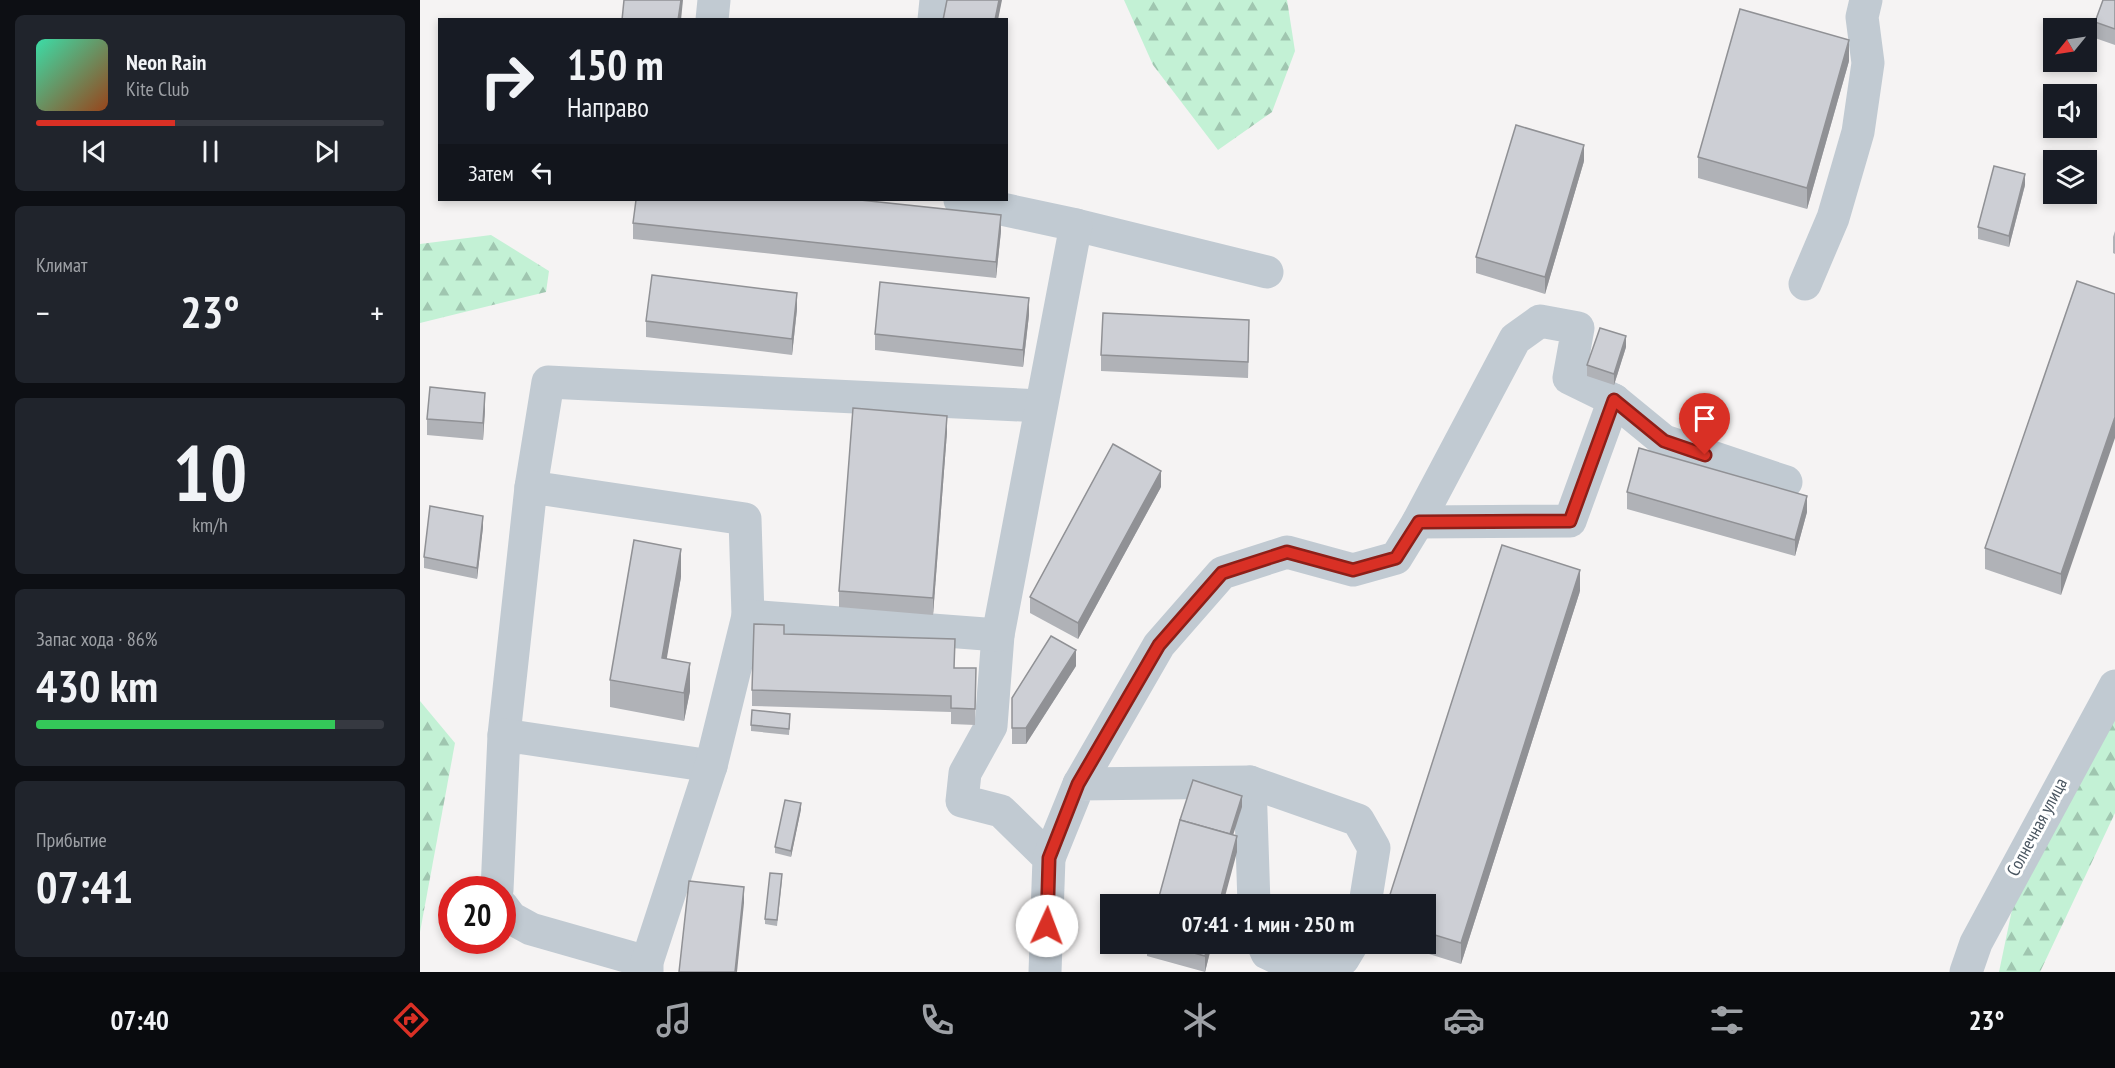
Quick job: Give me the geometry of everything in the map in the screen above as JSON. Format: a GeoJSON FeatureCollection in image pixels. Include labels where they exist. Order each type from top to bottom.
{"type":"FeatureCollection","features":[{"type":"Feature","properties":{"kind":"street"},"geometry":{"type":"LineString","coordinates":[[712,18],[714,0]]}},
{"type":"Feature","properties":{"kind":"street"},"geometry":{"type":"LineString","coordinates":[[934,18],[936,0]]}},
{"type":"Feature","properties":{"kind":"street"},"geometry":{"type":"LineString","coordinates":[[1804,284],[1833,218],[1858,132],[1868,63],[1862,17],[1866,0]]}},
{"type":"Feature","properties":{"kind":"street"},"geometry":{"type":"LineString","coordinates":[[965,201],[1076,225],[1267,272]]}},
{"type":"Feature","properties":{"kind":"street"},"geometry":{"type":"LineString","coordinates":[[1049,858],[1001,811],[962,801],[965,773],[991,726],[998,635],[1076,225]]}},
{"type":"Feature","properties":{"kind":"street"},"geometry":{"type":"LineString","coordinates":[[1046,972],[1049,858],[1078,784],[1159,645],[1222,573],[1287,552],[1353,570],[1396,558],[1419,522],[1515,339],[1539,321],[1578,328],[1569,378],[1614,400],[1664,441],[1786,482]]}},
{"type":"Feature","properties":{"kind":"street"},"geometry":{"type":"LineString","coordinates":[[498,876],[504,735],[531,487],[548,382],[1041,406]]}},
{"type":"Feature","properties":{"kind":"street"},"geometry":{"type":"LineString","coordinates":[[1419,522],[1570,521],[1614,400]]}},
{"type":"Feature","properties":{"kind":"street"},"geometry":{"type":"LineString","coordinates":[[516,921],[531,929],[647,967],[711,766],[748,616],[745,519],[531,487]]}},
{"type":"Feature","properties":{"kind":"street"},"geometry":{"type":"LineString","coordinates":[[748,616],[998,635]]}},
{"type":"Feature","properties":{"kind":"street","name":"Солнечная улица"},"geometry":{"type":"LineString","coordinates":[[1966,972],[1976,943],[2041,817],[2115,686]]}},
{"type":"Feature","properties":{"kind":"street"},"geometry":{"type":"LineString","coordinates":[[504,735],[711,766]]}},
{"type":"Feature","properties":{"kind":"street"},"geometry":{"type":"LineString","coordinates":[[1078,784],[1250,782],[1358,820],[1374,848],[1367,894]]}},
{"type":"Feature","properties":{"kind":"street"},"geometry":{"type":"LineString","coordinates":[[1250,782],[1254,894]]}},
{"type":"Feature","properties":{"kind":"street"},"geometry":{"type":"LineString","coordinates":[[1269,954],[1286,962],[1314,968],[1343,959],[1346,954]]}},
{"type":"Feature","properties":{"kind":"green space"},"geometry":{"type":"Polygon","coordinates":[[[1124,0],[1287,0],[1295,51],[1272,112],[1218,150],[1153,65],[1124,0]]]}},
{"type":"Feature","properties":{"kind":"green space"},"geometry":{"type":"Polygon","coordinates":[[[491,235],[549,271],[546,292],[420,323],[420,244],[491,235]]]}},
{"type":"Feature","properties":{"kind":"green space"},"geometry":{"type":"Polygon","coordinates":[[[420,701],[455,743],[420,932],[420,701]]]}},
{"type":"Feature","properties":{"kind":"green space"},"geometry":{"type":"Polygon","coordinates":[[[2115,713],[2115,813],[2040,972],[1999,972],[2014,900],[2115,713]]]}},
{"type":"Feature","properties":{"kind":"building"},"geometry":{"type":"Polygon","coordinates":[[[624,0],[681,0],[678,18],[622,18],[624,0]]]}},
{"type":"Feature","properties":{"kind":"building"},"geometry":{"type":"Polygon","coordinates":[[[947,0],[999,0],[995,18],[943,18],[947,0]]]}},
{"type":"Feature","properties":{"kind":"building"},"geometry":{"type":"Polygon","coordinates":[[[2103,0],[2115,0],[2115,29],[2097,23],[2103,0]]]}},
{"type":"Feature","properties":{"kind":"building"},"geometry":{"type":"Polygon","coordinates":[[[1740,9],[1849,40],[1807,188],[1698,157],[1740,9]]]}},
{"type":"Feature","properties":{"kind":"building"},"geometry":{"type":"Polygon","coordinates":[[[1516,125],[1584,145],[1545,277],[1476,257],[1516,125]]]}},
{"type":"Feature","properties":{"kind":"building"},"geometry":{"type":"Polygon","coordinates":[[[1994,166],[2025,174],[2009,236],[1978,227],[1994,166]]]}},
{"type":"Feature","properties":{"kind":"building"},"geometry":{"type":"Polygon","coordinates":[[[636,201],[869,201],[1001,215],[996,262],[633,223],[636,201]]]}},
{"type":"Feature","properties":{"kind":"building"},"geometry":{"type":"Polygon","coordinates":[[[652,275],[797,293],[792,339],[646,321],[652,275]]]}},
{"type":"Feature","properties":{"kind":"building"},"geometry":{"type":"Polygon","coordinates":[[[2077,281],[2115,294],[2115,417],[2061,574],[1985,548],[2077,281]]]}},
{"type":"Feature","properties":{"kind":"building"},"geometry":{"type":"Polygon","coordinates":[[[880,282],[1029,298],[1023,350],[875,334],[880,282]]]}},
{"type":"Feature","properties":{"kind":"building"},"geometry":{"type":"Polygon","coordinates":[[[1103,313],[1249,320],[1248,362],[1101,355],[1103,313]]]}},
{"type":"Feature","properties":{"kind":"building"},"geometry":{"type":"Polygon","coordinates":[[[1600,328],[1626,336],[1614,374],[1587,365],[1600,328]]]}},
{"type":"Feature","properties":{"kind":"building"},"geometry":{"type":"Polygon","coordinates":[[[430,387],[485,393],[483,423],[427,419],[430,387]]]}},
{"type":"Feature","properties":{"kind":"building"},"geometry":{"type":"Polygon","coordinates":[[[853,408],[947,416],[933,598],[839,591],[853,408]]]}},
{"type":"Feature","properties":{"kind":"building"},"geometry":{"type":"Polygon","coordinates":[[[1113,444],[1161,471],[1078,623],[1030,597],[1113,444]]]}},
{"type":"Feature","properties":{"kind":"building"},"geometry":{"type":"Polygon","coordinates":[[[1639,448],[1807,496],[1795,540],[1627,492],[1639,448]]]}},
{"type":"Feature","properties":{"kind":"building"},"geometry":{"type":"Polygon","coordinates":[[[430,506],[483,516],[477,568],[424,557],[430,506]]]}},
{"type":"Feature","properties":{"kind":"building"},"geometry":{"type":"Polygon","coordinates":[[[634,540],[681,549],[662,658],[690,663],[684,693],[610,680],[634,540]]]}},
{"type":"Feature","properties":{"kind":"building"},"geometry":{"type":"Polygon","coordinates":[[[1502,545],[1580,570],[1461,943],[1436,935],[1436,894],[1390,894],[1502,545]]]}},
{"type":"Feature","properties":{"kind":"building"},"geometry":{"type":"Polygon","coordinates":[[[754,624],[784,625],[784,634],[955,639],[954,668],[976,668],[975,709],[951,708],[951,696],[752,690],[754,624]]]}},
{"type":"Feature","properties":{"kind":"building"},"geometry":{"type":"Polygon","coordinates":[[[1051,636],[1076,650],[1026,728],[1012,728],[1012,698],[1051,636]]]}},
{"type":"Feature","properties":{"kind":"building"},"geometry":{"type":"Polygon","coordinates":[[[752,710],[790,714],[789,729],[751,725],[752,710]]]}},
{"type":"Feature","properties":{"kind":"building"},"geometry":{"type":"Polygon","coordinates":[[[1193,780],[1242,796],[1230,834],[1180,820],[1193,780]]]}},
{"type":"Feature","properties":{"kind":"building"},"geometry":{"type":"Polygon","coordinates":[[[785,800],[801,803],[791,851],[775,847],[785,800]]]}},
{"type":"Feature","properties":{"kind":"building"},"geometry":{"type":"Polygon","coordinates":[[[1180,820],[1237,836],[1222,894],[1160,894],[1180,820]]]}},
{"type":"Feature","properties":{"kind":"building"},"geometry":{"type":"Polygon","coordinates":[[[770,873],[782,874],[777,920],[765,919],[770,873]]]}},
{"type":"Feature","properties":{"kind":"building"},"geometry":{"type":"Polygon","coordinates":[[[689,881],[744,887],[735,972],[679,972],[689,881]]]}},
{"type":"Feature","properties":{"kind":"route"},"geometry":{"type":"LineString","coordinates":[[1047,926],[1049,858],[1078,784],[1159,645],[1222,573],[1287,552],[1353,570],[1396,558],[1419,522],[1570,521],[1614,400],[1664,441],[1705,455]]}}]}
